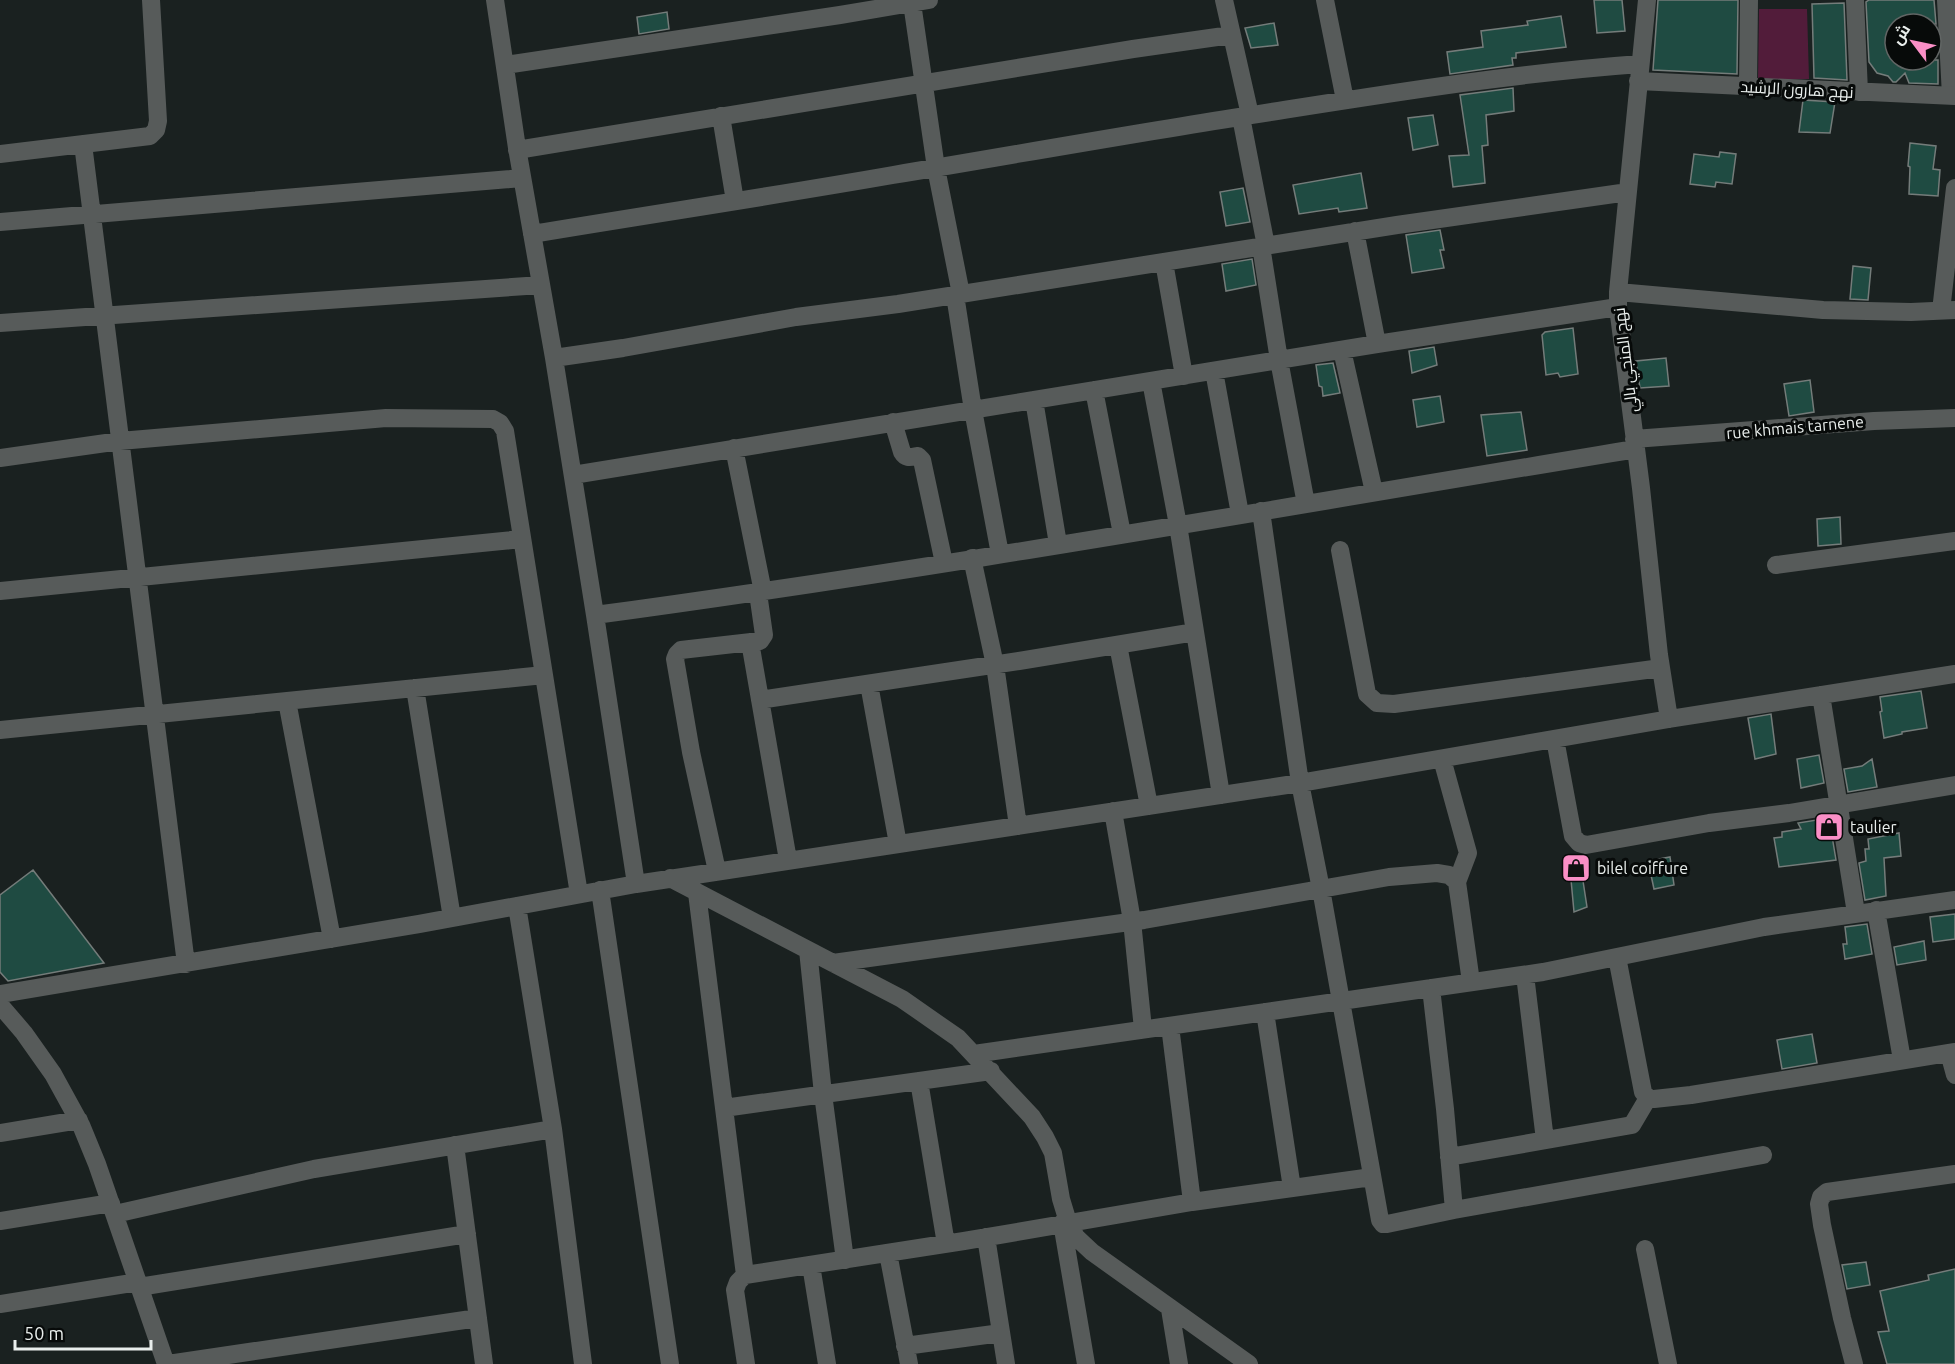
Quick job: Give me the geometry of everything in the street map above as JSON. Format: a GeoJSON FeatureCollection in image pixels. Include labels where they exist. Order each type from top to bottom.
{"type":"FeatureCollection","features":[{"type":"Feature","properties":{"kind":"street"},"geometry":{"type":"LineString","coordinates":[[0,154],[150,136],[156,130],[158,122],[151,0]]}},
{"type":"Feature","properties":{"kind":"street"},"geometry":{"type":"LineString","coordinates":[[495,0],[517,150],[596,615],[636,884]]}},
{"type":"Feature","properties":{"kind":"street"},"geometry":{"type":"LineString","coordinates":[[1224,0],[1245,116],[1279,360],[1305,504]]}},
{"type":"Feature","properties":{"kind":"street"},"geometry":{"type":"LineString","coordinates":[[1325,0],[1345,100]]}},
{"type":"Feature","properties":{"kind":"street","name":"نهج المنجي بالي"},"geometry":{"type":"LineString","coordinates":[[1647,0],[1618,300],[1669,719]]}},
{"type":"Feature","properties":{"kind":"street"},"geometry":{"type":"LineString","coordinates":[[1748,86],[1749,0]]}},
{"type":"Feature","properties":{"kind":"street"},"geometry":{"type":"LineString","coordinates":[[1855,0],[1859,92]]}},
{"type":"Feature","properties":{"kind":"street"},"geometry":{"type":"LineString","coordinates":[[505,65],[920,1],[924,83],[936,168],[958,294],[973,410],[1000,554]]}},
{"type":"Feature","properties":{"kind":"street"},"geometry":{"type":"LineString","coordinates":[[1950,11],[1953,96]]}},
{"type":"Feature","properties":{"kind":"street"},"geometry":{"type":"LineString","coordinates":[[517,150],[1133,49],[1232,35]]}},
{"type":"Feature","properties":{"kind":"street","name":"نهج هارون الرشيد"},"geometry":{"type":"LineString","coordinates":[[532,234],[1345,100],[1575,69],[1639,73],[1748,86],[1953,96]]}},
{"type":"Feature","properties":{"kind":"street"},"geometry":{"type":"LineString","coordinates":[[721,117],[735,201]]}},
{"type":"Feature","properties":{"kind":"street"},"geometry":{"type":"LineString","coordinates":[[83,144],[186,964]]}},
{"type":"Feature","properties":{"kind":"street"},"geometry":{"type":"LineString","coordinates":[[0,222],[522,178]]}},
{"type":"Feature","properties":{"kind":"street"},"geometry":{"type":"LineString","coordinates":[[573,475],[1342,350],[1618,300],[1823,310],[1948,310],[1955,188]]}},
{"type":"Feature","properties":{"kind":"street"},"geometry":{"type":"LineString","coordinates":[[554,358],[796,317],[958,294],[1355,231],[1628,192]]}},
{"type":"Feature","properties":{"kind":"street"},"geometry":{"type":"LineString","coordinates":[[1355,231],[1377,344]]}},
{"type":"Feature","properties":{"kind":"street"},"geometry":{"type":"LineString","coordinates":[[1164,262],[1184,376]]}},
{"type":"Feature","properties":{"kind":"street"},"geometry":{"type":"LineString","coordinates":[[0,323],[541,285]]}},
{"type":"Feature","properties":{"kind":"street"},"geometry":{"type":"LineString","coordinates":[[1342,350],[1374,492]]}},
{"type":"Feature","properties":{"kind":"street"},"geometry":{"type":"LineString","coordinates":[[1214,371],[1240,514]]}},
{"type":"Feature","properties":{"kind":"street"},"geometry":{"type":"LineString","coordinates":[[1151,381],[1178,525],[1221,795]]}},
{"type":"Feature","properties":{"kind":"street"},"geometry":{"type":"LineString","coordinates":[[1094,390],[1122,534]]}},
{"type":"Feature","properties":{"kind":"street"},"geometry":{"type":"LineString","coordinates":[[1034,400],[1058,544]]}},
{"type":"Feature","properties":{"kind":"street"},"geometry":{"type":"LineString","coordinates":[[0,458],[120,441],[386,418],[493,419],[500,423],[505,431],[579,894]]}},
{"type":"Feature","properties":{"kind":"street","name":"rue khmais tarnene"},"geometry":{"type":"LineString","coordinates":[[596,615],[760,592],[1178,525],[1635,444],[1874,421],[1955,418]]}},
{"type":"Feature","properties":{"kind":"street"},"geometry":{"type":"LineString","coordinates":[[893,422],[904,456],[910,458],[918,456],[922,460],[944,562]]}},
{"type":"Feature","properties":{"kind":"street"},"geometry":{"type":"LineString","coordinates":[[717,871],[691,752],[675,660],[681,650],[760,641],[764,635],[760,592],[734,448]]}},
{"type":"Feature","properties":{"kind":"street"},"geometry":{"type":"LineString","coordinates":[[1262,511],[1300,783],[1322,889],[1380,1220],[1383,1224],[1454,1209],[1763,1155]]}},
{"type":"Feature","properties":{"kind":"street"},"geometry":{"type":"LineString","coordinates":[[0,591],[522,539]]}},
{"type":"Feature","properties":{"kind":"street"},"geometry":{"type":"LineString","coordinates":[[1776,565],[1955,541]]}},
{"type":"Feature","properties":{"kind":"street"},"geometry":{"type":"LineString","coordinates":[[1340,550],[1367,694],[1377,703],[1394,704],[1661,668]]}},
{"type":"Feature","properties":{"kind":"street"},"geometry":{"type":"LineString","coordinates":[[972,558],[995,665],[1018,826]]}},
{"type":"Feature","properties":{"kind":"street"},"geometry":{"type":"LineString","coordinates":[[760,700],[1195,632]]}},
{"type":"Feature","properties":{"kind":"street"},"geometry":{"type":"LineString","coordinates":[[750,642],[788,860]]}},
{"type":"Feature","properties":{"kind":"street"},"geometry":{"type":"LineString","coordinates":[[1118,645],[1149,806]]}},
{"type":"Feature","properties":{"kind":"street"},"geometry":{"type":"LineString","coordinates":[[0,994],[332,939],[670,878],[1300,783],[1669,719],[1955,674]]}},
{"type":"Feature","properties":{"kind":"street"},"geometry":{"type":"LineString","coordinates":[[0,730],[544,675]]}},
{"type":"Feature","properties":{"kind":"street"},"geometry":{"type":"LineString","coordinates":[[869,684],[898,844]]}},
{"type":"Feature","properties":{"kind":"street"},"geometry":{"type":"LineString","coordinates":[[415,688],[452,918]]}},
{"type":"Feature","properties":{"kind":"street"},"geometry":{"type":"LineString","coordinates":[[1821,695],[1856,914]]}},
{"type":"Feature","properties":{"kind":"street"},"geometry":{"type":"LineString","coordinates":[[287,701],[332,939]]}},
{"type":"Feature","properties":{"kind":"street"},"geometry":{"type":"LineString","coordinates":[[1555,739],[1573,836],[1579,843],[1586,845],[1708,823],[1789,813],[1955,785]]}},
{"type":"Feature","properties":{"kind":"street"},"geometry":{"type":"LineString","coordinates":[[1442,759],[1468,853],[1457,882],[1471,982]]}},
{"type":"Feature","properties":{"kind":"street"},"geometry":{"type":"LineString","coordinates":[[1113,812],[1132,921],[1143,1029]]}},
{"type":"Feature","properties":{"kind":"street"},"geometry":{"type":"LineString","coordinates":[[833,963],[1132,921],[1389,877],[1437,873],[1449,875],[1457,882]]}},
{"type":"Feature","properties":{"kind":"street"},"geometry":{"type":"LineString","coordinates":[[670,878],[910,1005],[958,1038],[1032,1117],[1053,1153],[1086,1364]]}},
{"type":"Feature","properties":{"kind":"street"},"geometry":{"type":"LineString","coordinates":[[600,890],[670,1364]]}},
{"type":"Feature","properties":{"kind":"street"},"geometry":{"type":"LineString","coordinates":[[697,893],[745,1275]]}},
{"type":"Feature","properties":{"kind":"street"},"geometry":{"type":"LineString","coordinates":[[974,1054],[1525,975],[1764,927],[1955,900]]}},
{"type":"Feature","properties":{"kind":"street"},"geometry":{"type":"LineString","coordinates":[[517,906],[553,1129],[583,1364]]}},
{"type":"Feature","properties":{"kind":"street"},"geometry":{"type":"LineString","coordinates":[[1876,910],[1902,1060]]}},
{"type":"Feature","properties":{"kind":"street"},"geometry":{"type":"LineString","coordinates":[[808,950],[823,1094],[845,1260]]}},
{"type":"Feature","properties":{"kind":"street"},"geometry":{"type":"LineString","coordinates":[[1617,957],[1637,1068],[1643,1092],[1648,1098],[1690,1095],[1952,1053],[1955,1075]]}},
{"type":"Feature","properties":{"kind":"street"},"geometry":{"type":"LineString","coordinates":[[1525,975],[1545,1140]]}},
{"type":"Feature","properties":{"kind":"street"},"geometry":{"type":"LineString","coordinates":[[1431,988],[1454,1209]]}},
{"type":"Feature","properties":{"kind":"street"},"geometry":{"type":"LineString","coordinates":[[0,1005],[24,1033],[53,1074],[78,1120],[97,1164],[167,1364],[478,1318]]}},
{"type":"Feature","properties":{"kind":"street"},"geometry":{"type":"LineString","coordinates":[[1265,1012],[1292,1188]]}},
{"type":"Feature","properties":{"kind":"street"},"geometry":{"type":"LineString","coordinates":[[1170,1026],[1192,1202]]}},
{"type":"Feature","properties":{"kind":"street"},"geometry":{"type":"LineString","coordinates":[[724,1107],[991,1071]]}},
{"type":"Feature","properties":{"kind":"street"},"geometry":{"type":"LineString","coordinates":[[919,1081],[946,1244]]}},
{"type":"Feature","properties":{"kind":"street"},"geometry":{"type":"LineString","coordinates":[[1449,1157],[1632,1125],[1648,1098]]}},
{"type":"Feature","properties":{"kind":"street"},"geometry":{"type":"LineString","coordinates":[[0,1133],[78,1120]]}},
{"type":"Feature","properties":{"kind":"street"},"geometry":{"type":"LineString","coordinates":[[0,1221],[113,1208],[314,1169],[553,1129]]}},
{"type":"Feature","properties":{"kind":"street"},"geometry":{"type":"LineString","coordinates":[[455,1145],[484,1364]]}},
{"type":"Feature","properties":{"kind":"street"},"geometry":{"type":"LineString","coordinates":[[1854,1364],[1822,1225],[1819,1204],[1821,1197],[1827,1192],[1955,1174]]}},
{"type":"Feature","properties":{"kind":"street"},"geometry":{"type":"LineString","coordinates":[[746,1364],[735,1290],[738,1282],[745,1275],[986,1238],[1192,1202],[1372,1177]]}},
{"type":"Feature","properties":{"kind":"street"},"geometry":{"type":"LineString","coordinates":[[1065,1223],[1076,1238],[1092,1252],[1248,1364]]}},
{"type":"Feature","properties":{"kind":"street"},"geometry":{"type":"LineString","coordinates":[[0,1304],[139,1285],[467,1234]]}},
{"type":"Feature","properties":{"kind":"street"},"geometry":{"type":"LineString","coordinates":[[986,1238],[1006,1364]]}},
{"type":"Feature","properties":{"kind":"street"},"geometry":{"type":"LineString","coordinates":[[1645,1249],[1668,1364]]}},
{"type":"Feature","properties":{"kind":"street"},"geometry":{"type":"LineString","coordinates":[[888,1253],[907,1355],[1001,1334]]}},
{"type":"Feature","properties":{"kind":"street"},"geometry":{"type":"LineString","coordinates":[[811,1265],[827,1364]]}},
{"type":"Feature","properties":{"kind":"street"},"geometry":{"type":"LineString","coordinates":[[1170,1309],[1179,1364]]}},
{"type":"Feature","properties":{"kind":"shaded area"},"geometry":{"type":"Polygon","coordinates":[[[1759,9],[1807,9],[1809,79],[1758,80],[1759,9]]]}},
{"type":"Feature","properties":{"kind":"building"},"geometry":{"type":"Polygon","coordinates":[[[1594,0],[1622,0],[1625,31],[1597,33],[1594,0]]]}},
{"type":"Feature","properties":{"kind":"building"},"geometry":{"type":"Polygon","coordinates":[[[1658,0],[1738,0],[1737,74],[1653,70],[1658,0]]]}},
{"type":"Feature","properties":{"kind":"building"},"geometry":{"type":"Polygon","coordinates":[[[1869,0],[1934,0],[1935,12],[1883,12],[1883,72],[1938,72],[1938,84],[1909,83],[1905,73],[1893,82],[1888,76],[1877,73],[1869,62],[1866,2],[1869,0]]]}},
{"type":"Feature","properties":{"kind":"building"},"geometry":{"type":"Polygon","coordinates":[[[1844,3],[1847,80],[1814,78],[1812,4],[1844,3]]]}},
{"type":"Feature","properties":{"kind":"building"},"geometry":{"type":"Polygon","coordinates":[[[667,12],[669,29],[639,34],[637,17],[667,12]]]}},
{"type":"Feature","properties":{"kind":"building"},"geometry":{"type":"Polygon","coordinates":[[[1561,16],[1566,47],[1516,53],[1516,58],[1512,58],[1513,65],[1450,74],[1447,52],[1483,47],[1481,31],[1528,25],[1527,21],[1561,16]]]}},
{"type":"Feature","properties":{"kind":"building"},"geometry":{"type":"Polygon","coordinates":[[[1274,23],[1278,45],[1251,48],[1245,28],[1274,23]]]}},
{"type":"Feature","properties":{"kind":"building"},"geometry":{"type":"Polygon","coordinates":[[[1513,88],[1514,111],[1486,115],[1488,145],[1482,146],[1485,183],[1453,187],[1449,156],[1469,155],[1460,95],[1513,88]]]}},
{"type":"Feature","properties":{"kind":"building"},"geometry":{"type":"Polygon","coordinates":[[[1803,100],[1835,102],[1830,133],[1799,132],[1803,100]]]}},
{"type":"Feature","properties":{"kind":"building"},"geometry":{"type":"Polygon","coordinates":[[[1433,115],[1438,145],[1413,150],[1408,118],[1433,115]]]}},
{"type":"Feature","properties":{"kind":"building"},"geometry":{"type":"Polygon","coordinates":[[[1910,143],[1936,146],[1933,169],[1940,170],[1938,196],[1909,194],[1910,143]]]}},
{"type":"Feature","properties":{"kind":"building"},"geometry":{"type":"Polygon","coordinates":[[[1720,152],[1736,154],[1732,184],[1716,182],[1715,187],[1690,184],[1694,154],[1719,157],[1720,152]]]}},
{"type":"Feature","properties":{"kind":"building"},"geometry":{"type":"Polygon","coordinates":[[[1361,173],[1367,208],[1339,212],[1338,208],[1299,214],[1293,185],[1361,173]]]}},
{"type":"Feature","properties":{"kind":"building"},"geometry":{"type":"Polygon","coordinates":[[[1243,188],[1250,222],[1226,226],[1220,192],[1243,188]]]}},
{"type":"Feature","properties":{"kind":"building"},"geometry":{"type":"Polygon","coordinates":[[[1440,230],[1444,250],[1440,250],[1444,268],[1412,273],[1406,235],[1440,230]]]}},
{"type":"Feature","properties":{"kind":"building"},"geometry":{"type":"Polygon","coordinates":[[[1252,259],[1256,285],[1226,291],[1222,264],[1252,259]]]}},
{"type":"Feature","properties":{"kind":"building"},"geometry":{"type":"Polygon","coordinates":[[[1853,266],[1871,268],[1868,300],[1850,299],[1853,266]]]}},
{"type":"Feature","properties":{"kind":"building"},"geometry":{"type":"Polygon","coordinates":[[[1573,328],[1578,374],[1560,377],[1558,373],[1546,375],[1542,335],[1545,332],[1573,328]]]}},
{"type":"Feature","properties":{"kind":"building"},"geometry":{"type":"Polygon","coordinates":[[[1434,347],[1437,365],[1412,373],[1409,351],[1434,347]]]}},
{"type":"Feature","properties":{"kind":"building"},"geometry":{"type":"Polygon","coordinates":[[[1666,358],[1669,386],[1640,388],[1636,361],[1666,358]]]}},
{"type":"Feature","properties":{"kind":"building"},"geometry":{"type":"Polygon","coordinates":[[[1333,363],[1340,393],[1323,396],[1316,365],[1333,363]]]}},
{"type":"Feature","properties":{"kind":"building"},"geometry":{"type":"Polygon","coordinates":[[[1810,380],[1814,412],[1789,416],[1784,384],[1810,380]]]}},
{"type":"Feature","properties":{"kind":"building"},"geometry":{"type":"Polygon","coordinates":[[[1440,396],[1444,422],[1417,427],[1413,400],[1440,396]]]}},
{"type":"Feature","properties":{"kind":"building"},"geometry":{"type":"Polygon","coordinates":[[[1521,412],[1527,450],[1487,456],[1481,415],[1521,412]]]}},
{"type":"Feature","properties":{"kind":"building"},"geometry":{"type":"Polygon","coordinates":[[[1840,517],[1841,544],[1818,546],[1817,519],[1840,517]]]}},
{"type":"Feature","properties":{"kind":"building"},"geometry":{"type":"Polygon","coordinates":[[[1921,691],[1927,728],[1884,738],[1880,697],[1921,691]]]}},
{"type":"Feature","properties":{"kind":"building"},"geometry":{"type":"Polygon","coordinates":[[[1771,714],[1776,754],[1755,759],[1748,718],[1771,714]]]}},
{"type":"Feature","properties":{"kind":"building"},"geometry":{"type":"Polygon","coordinates":[[[1819,755],[1824,783],[1801,788],[1797,759],[1819,755]]]}},
{"type":"Feature","properties":{"kind":"building"},"geometry":{"type":"Polygon","coordinates":[[[1872,759],[1877,787],[1848,792],[1844,769],[1862,766],[1872,759]]]}},
{"type":"Feature","properties":{"kind":"building"},"geometry":{"type":"Polygon","coordinates":[[[1829,818],[1836,860],[1779,867],[1774,838],[1782,837],[1782,832],[1801,829],[1798,823],[1829,818]]]}},
{"type":"Feature","properties":{"kind":"building"},"geometry":{"type":"Polygon","coordinates":[[[1899,833],[1901,856],[1884,858],[1886,896],[1865,900],[1859,863],[1866,861],[1865,849],[1869,849],[1868,839],[1899,833]]]}},
{"type":"Feature","properties":{"kind":"building"},"geometry":{"type":"Polygon","coordinates":[[[1670,857],[1674,885],[1654,889],[1648,861],[1670,857]]]}},
{"type":"Feature","properties":{"kind":"building"},"geometry":{"type":"Polygon","coordinates":[[[1581,868],[1587,907],[1574,912],[1570,869],[1581,868]]]}},
{"type":"Feature","properties":{"kind":"building"},"geometry":{"type":"Polygon","coordinates":[[[33,870],[104,963],[8,981],[0,972],[0,895],[33,870]]]}},
{"type":"Feature","properties":{"kind":"building"},"geometry":{"type":"Polygon","coordinates":[[[1955,914],[1955,939],[1933,942],[1930,917],[1955,914]]]}},
{"type":"Feature","properties":{"kind":"building"},"geometry":{"type":"Polygon","coordinates":[[[1867,924],[1872,954],[1845,959],[1843,944],[1847,944],[1845,927],[1867,924]]]}},
{"type":"Feature","properties":{"kind":"building"},"geometry":{"type":"Polygon","coordinates":[[[1924,941],[1926,960],[1897,965],[1894,947],[1924,941]]]}},
{"type":"Feature","properties":{"kind":"building"},"geometry":{"type":"Polygon","coordinates":[[[1812,1034],[1817,1063],[1782,1069],[1777,1040],[1812,1034]]]}},
{"type":"Feature","properties":{"kind":"building"},"geometry":{"type":"Polygon","coordinates":[[[1866,1262],[1870,1285],[1847,1289],[1842,1265],[1866,1262]]]}},
{"type":"Feature","properties":{"kind":"building"},"geometry":{"type":"Polygon","coordinates":[[[1955,1269],[1955,1364],[1887,1364],[1878,1332],[1889,1331],[1880,1291],[1929,1280],[1928,1275],[1955,1269]]]}},
{"type":"Feature","properties":{"kind":"place","name":"taulier"},"geometry":{"type":"Point","coordinates":[1829,827]}},
{"type":"Feature","properties":{"kind":"place","name":"bilel coiffure"},"geometry":{"type":"Point","coordinates":[1576,868]}}]}
